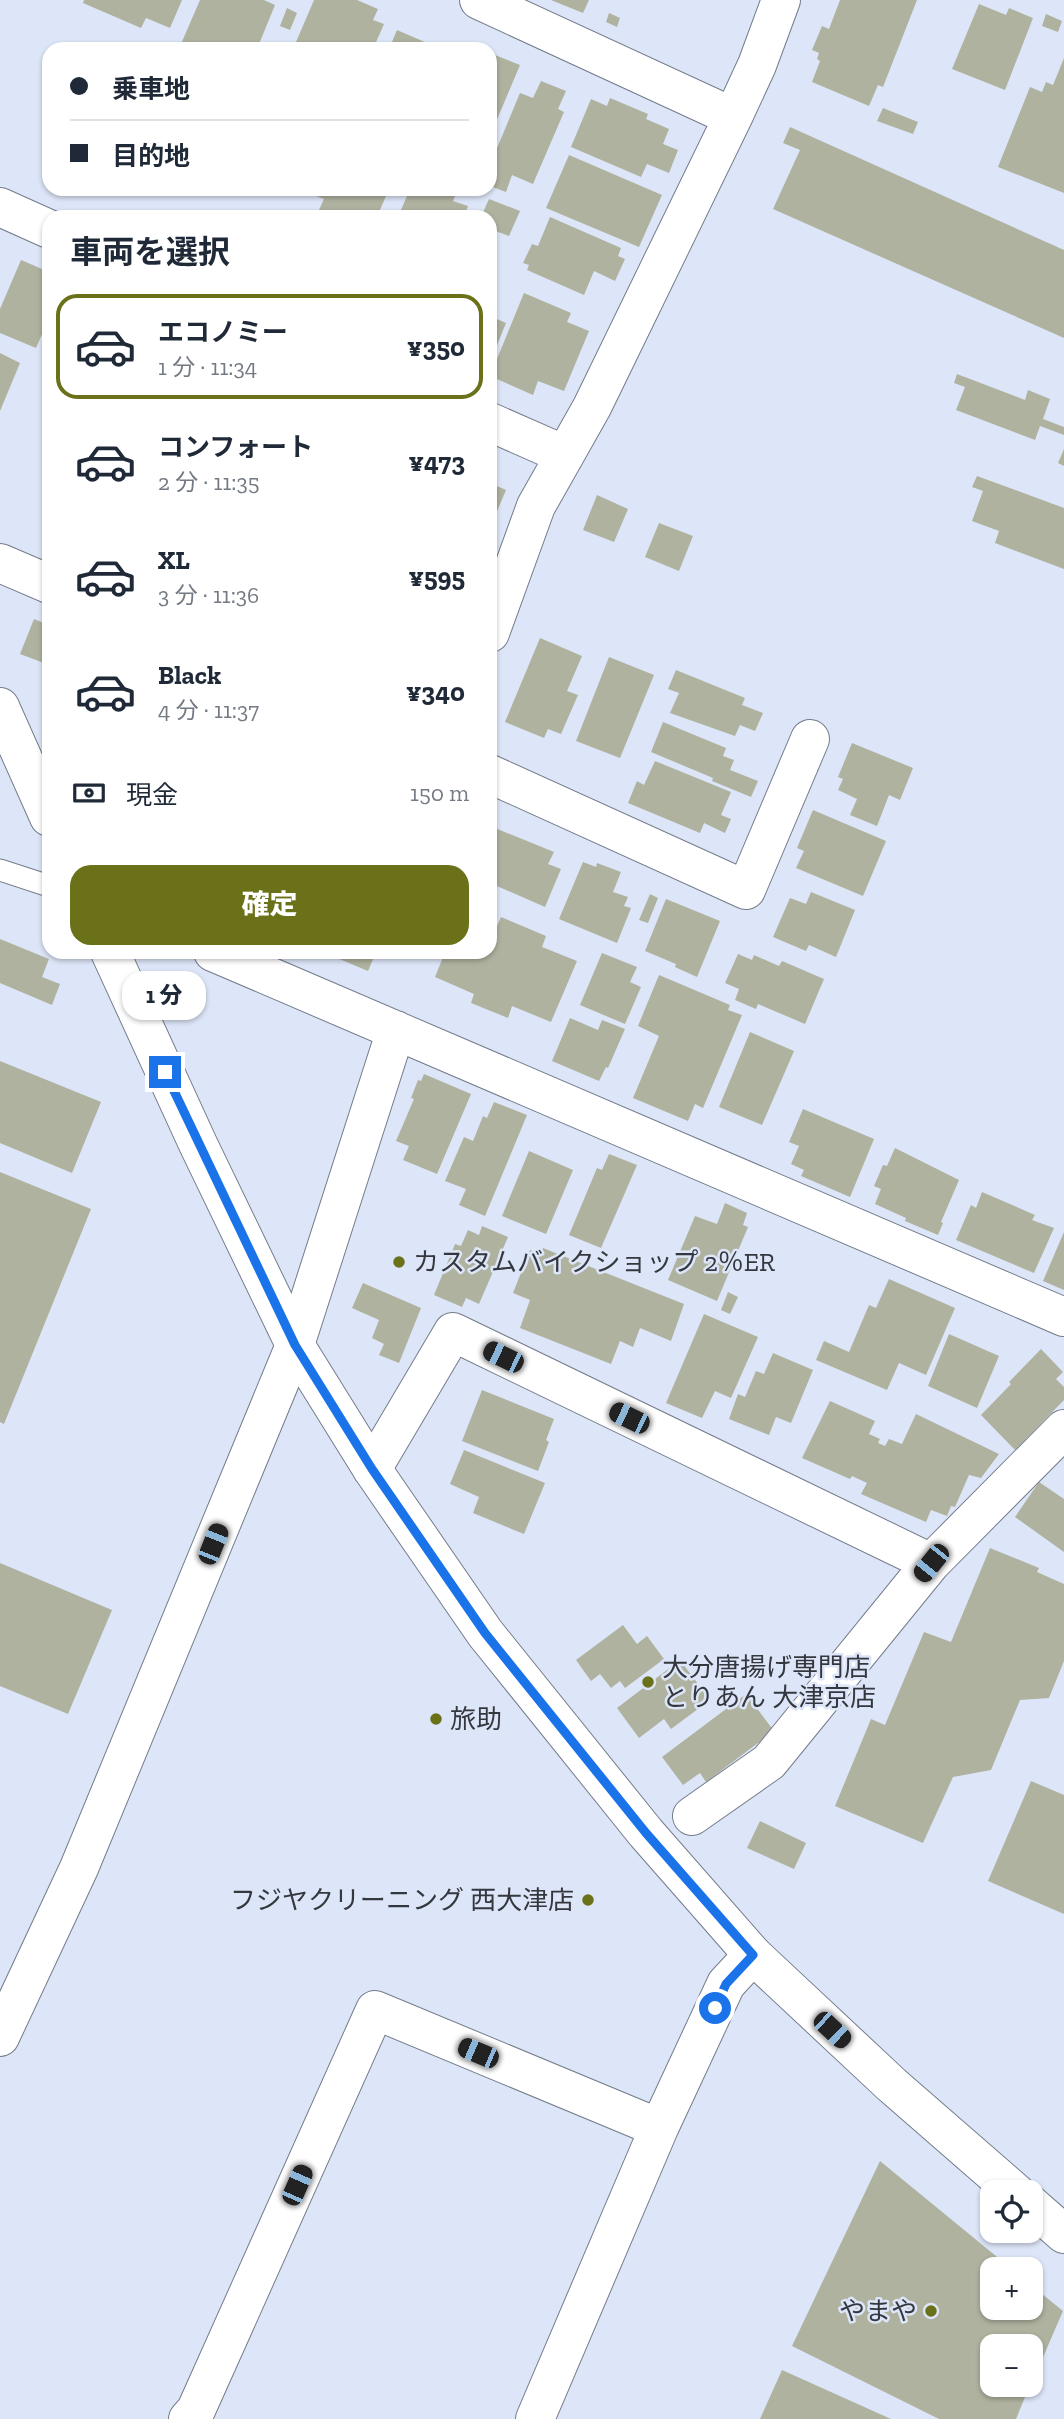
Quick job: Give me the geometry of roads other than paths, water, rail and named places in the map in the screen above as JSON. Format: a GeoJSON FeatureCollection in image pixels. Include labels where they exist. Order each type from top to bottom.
{"type":"FeatureCollection","features":[{"type":"Feature","properties":{"kind":"street"},"geometry":{"type":"LineString","coordinates":[[479,0],[733,117]]}},
{"type":"Feature","properties":{"kind":"street"},"geometry":{"type":"LineString","coordinates":[[497,614],[536,506],[592,407],[733,117],[757,65],[781,0]]}},
{"type":"Feature","properties":{"kind":"street"},"geometry":{"type":"LineString","coordinates":[[0,207],[42,226]]}},
{"type":"Feature","properties":{"kind":"street"},"geometry":{"type":"LineString","coordinates":[[497,425],[565,455]]}},
{"type":"Feature","properties":{"kind":"street"},"geometry":{"type":"LineString","coordinates":[[0,563],[42,581]]}},
{"type":"Feature","properties":{"kind":"street"},"geometry":{"type":"LineString","coordinates":[[0,707],[42,801]]}},
{"type":"Feature","properties":{"kind":"street"},"geometry":{"type":"LineString","coordinates":[[497,777],[746,890],[810,739]]}},
{"type":"Feature","properties":{"kind":"street"},"geometry":{"type":"LineString","coordinates":[[113,959],[198,1144],[295,1345],[372,1469],[485,1633],[646,1833],[753,1955],[892,2085],[1001,2180]]}},
{"type":"Feature","properties":{"kind":"street"},"geometry":{"type":"LineString","coordinates":[[229,959],[1064,1317]]}},
{"type":"Feature","properties":{"kind":"street"},"geometry":{"type":"LineString","coordinates":[[0,2037],[79,1868],[295,1345],[396,1030]]}},
{"type":"Feature","properties":{"kind":"street"},"geometry":{"type":"LineString","coordinates":[[372,1469],[453,1332],[931,1563]]}},
{"type":"Feature","properties":{"kind":"street"},"geometry":{"type":"LineString","coordinates":[[692,1816],[769,1762],[931,1563],[1064,1429]]}},
{"type":"Feature","properties":{"kind":"street"},"geometry":{"type":"LineString","coordinates":[[535,2419],[659,2127],[726,1984],[753,1955]]}},
{"type":"Feature","properties":{"kind":"street"},"geometry":{"type":"LineString","coordinates":[[188,2419],[196,2410],[375,2010],[659,2127]]}},
{"type":"Feature","properties":{"kind":"street"},"geometry":{"type":"LineString","coordinates":[[1043,2216],[1064,2234]]}},
{"type":"Feature","properties":{"kind":"lane"},"geometry":{"type":"LineString","coordinates":[[0,870],[42,884]]}},
{"type":"Feature","properties":{"kind":"place","name":"カスタムバイクショップ 2％ER"},"geometry":{"type":"Point","coordinates":[399,1262]}},
{"type":"Feature","properties":{"kind":"place","name":"大分唐揚げ専門店 とりあん 大津京店"},"geometry":{"type":"Point","coordinates":[648,1682]}},
{"type":"Feature","properties":{"kind":"place","name":"旅助"},"geometry":{"type":"Point","coordinates":[436,1719]}},
{"type":"Feature","properties":{"kind":"place","name":"フジヤクリーニング 西大津店"},"geometry":{"type":"Point","coordinates":[588,1900]}},
{"type":"Feature","properties":{"kind":"place","name":"やまや"},"geometry":{"type":"Point","coordinates":[931,2311]}}]}
